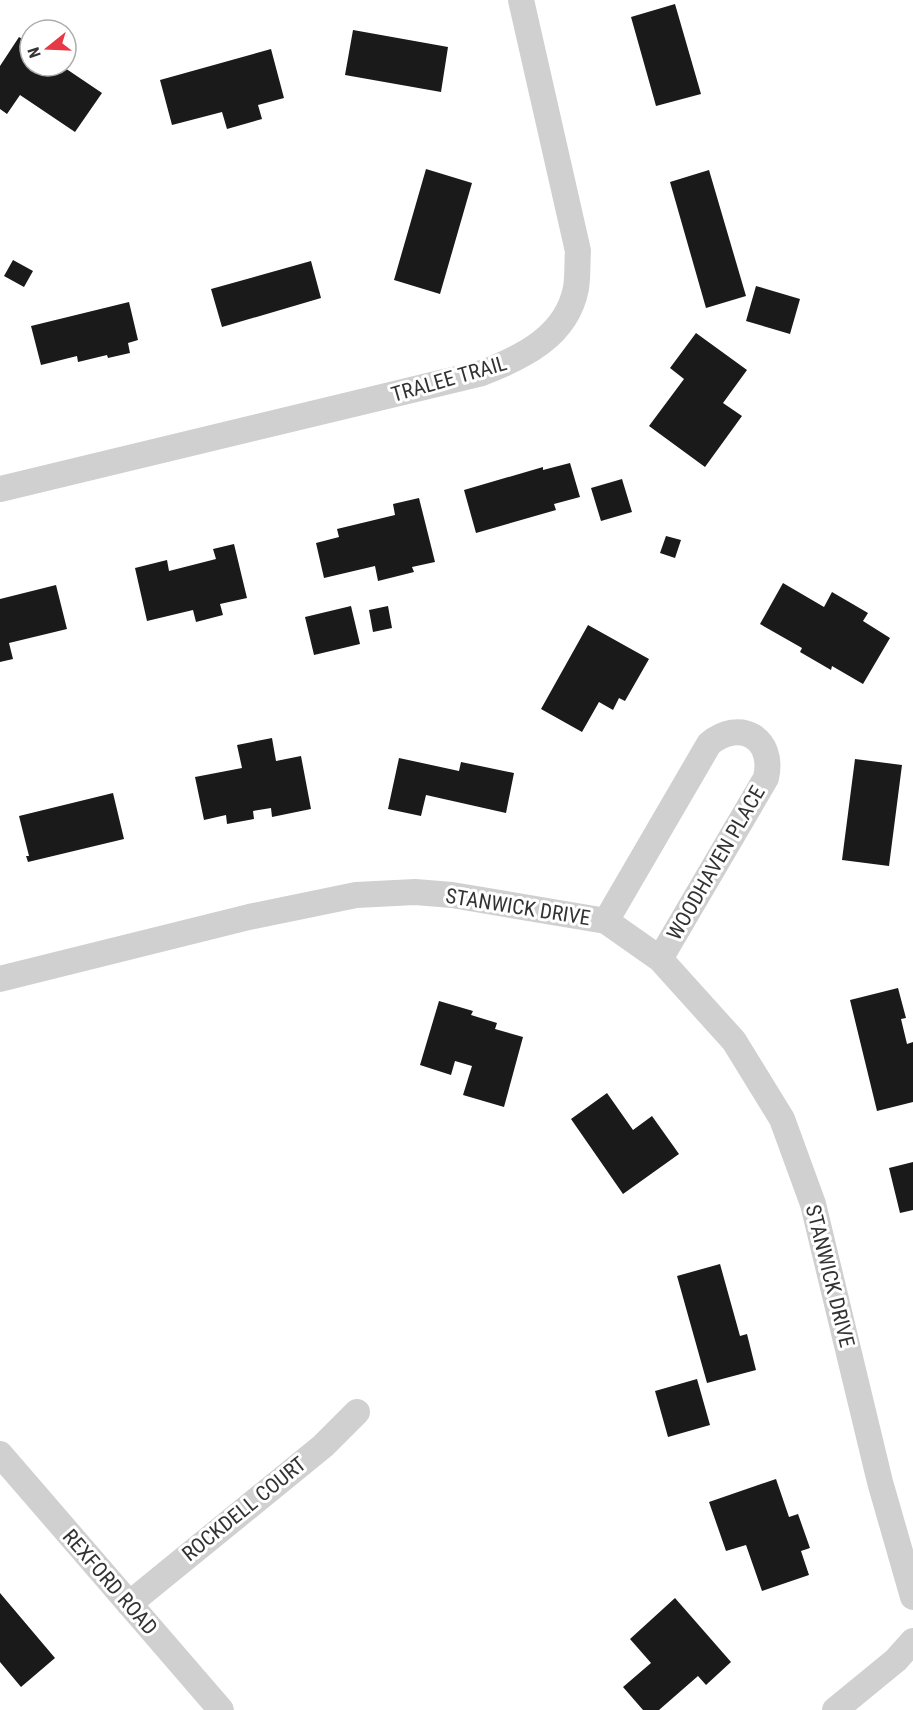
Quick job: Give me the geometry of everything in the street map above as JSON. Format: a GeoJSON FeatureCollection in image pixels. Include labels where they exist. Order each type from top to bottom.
{"type":"FeatureCollection","features":[{"type":"Feature","properties":{"kind":"street","name":"TRALEE TRAIL"},"geometry":{"type":"LineString","coordinates":[[0,489],[482,374],[523,357],[560,327],[576,289],[578,251],[521,0]]}},
{"type":"Feature","properties":{"kind":"street","name":"WOODHAVEN PLACE"},"geometry":{"type":"LineString","coordinates":[[606,921],[709,744],[729,732],[742,732],[753,736],[767,755],[766,778],[660,959]]}},
{"type":"Feature","properties":{"kind":"street","name":"STANWICK DRIVE"},"geometry":{"type":"LineString","coordinates":[[0,979],[249,917],[356,895],[415,892],[452,895],[606,921],[660,959],[734,1041],[782,1119],[813,1204],[879,1482],[913,1597]]}},
{"type":"Feature","properties":{"kind":"street","name":"ROCKDELL COURT"},"geometry":{"type":"LineString","coordinates":[[129,1604],[323,1446],[357,1412]]}},
{"type":"Feature","properties":{"kind":"street","name":"REXFORD ROAD"},"geometry":{"type":"LineString","coordinates":[[0,1454],[221,1710]]}},
{"type":"Feature","properties":{"kind":"street"},"geometry":{"type":"LineString","coordinates":[[835,1710],[896,1660],[913,1641]]}},
{"type":"Feature","properties":{"kind":"building"},"geometry":{"type":"Polygon","coordinates":[[[675,4],[701,94],[656,106],[631,17],[675,4]]]}},
{"type":"Feature","properties":{"kind":"building"},"geometry":{"type":"Polygon","coordinates":[[[353,30],[448,47],[441,92],[345,75],[353,30]]]}},
{"type":"Feature","properties":{"kind":"building"},"geometry":{"type":"Polygon","coordinates":[[[18,39],[18,78],[78,77],[102,93],[75,132],[20,95],[7,114],[0,109],[0,66],[18,39]]]}},
{"type":"Feature","properties":{"kind":"building"},"geometry":{"type":"Polygon","coordinates":[[[271,49],[284,98],[258,105],[262,119],[227,129],[222,112],[172,125],[160,80],[271,49]]]}},
{"type":"Feature","properties":{"kind":"building"},"geometry":{"type":"Polygon","coordinates":[[[426,169],[472,183],[440,294],[394,280],[426,169]]]}},
{"type":"Feature","properties":{"kind":"building"},"geometry":{"type":"Polygon","coordinates":[[[709,170],[746,296],[706,308],[670,182],[709,170]]]}},
{"type":"Feature","properties":{"kind":"building"},"geometry":{"type":"Polygon","coordinates":[[[13,260],[33,271],[24,287],[4,276],[13,260]]]}},
{"type":"Feature","properties":{"kind":"building"},"geometry":{"type":"Polygon","coordinates":[[[311,261],[321,298],[222,327],[211,289],[311,261]]]}},
{"type":"Feature","properties":{"kind":"building"},"geometry":{"type":"Polygon","coordinates":[[[756,286],[800,299],[790,334],[746,321],[756,286]]]}},
{"type":"Feature","properties":{"kind":"building"},"geometry":{"type":"Polygon","coordinates":[[[129,302],[138,340],[128,343],[130,353],[108,358],[107,355],[78,362],[77,356],[41,365],[31,326],[129,302]]]}},
{"type":"Feature","properties":{"kind":"building"},"geometry":{"type":"Polygon","coordinates":[[[696,333],[747,370],[723,403],[742,416],[705,467],[649,426],[684,379],[670,368],[696,333]]]}},
{"type":"Feature","properties":{"kind":"building"},"geometry":{"type":"Polygon","coordinates":[[[570,463],[580,497],[554,504],[556,510],[476,533],[464,490],[543,467],[543,470],[570,463]]]}},
{"type":"Feature","properties":{"kind":"building"},"geometry":{"type":"Polygon","coordinates":[[[622,479],[632,512],[601,521],[591,488],[622,479]]]}},
{"type":"Feature","properties":{"kind":"building"},"geometry":{"type":"Polygon","coordinates":[[[419,498],[435,562],[412,567],[414,572],[378,581],[375,566],[324,578],[316,543],[339,537],[337,529],[395,515],[393,504],[419,498]]]}},
{"type":"Feature","properties":{"kind":"building"},"geometry":{"type":"Polygon","coordinates":[[[666,536],[681,540],[675,558],[660,553],[666,536]]]}},
{"type":"Feature","properties":{"kind":"building"},"geometry":{"type":"Polygon","coordinates":[[[234,544],[247,598],[220,604],[223,615],[196,622],[193,610],[147,621],[135,568],[167,560],[169,571],[216,559],[213,549],[234,544]]]}},
{"type":"Feature","properties":{"kind":"building"},"geometry":{"type":"Polygon","coordinates":[[[783,583],[824,607],[832,592],[868,613],[863,621],[890,638],[863,684],[832,666],[831,670],[800,652],[802,648],[760,624],[783,583]]]}},
{"type":"Feature","properties":{"kind":"building"},"geometry":{"type":"Polygon","coordinates":[[[56,585],[67,629],[9,643],[13,659],[0,662],[0,599],[56,585]]]}},
{"type":"Feature","properties":{"kind":"building"},"geometry":{"type":"Polygon","coordinates":[[[351,606],[360,644],[314,655],[305,617],[351,606]]]}},
{"type":"Feature","properties":{"kind":"building"},"geometry":{"type":"Polygon","coordinates":[[[388,606],[392,628],[373,632],[369,610],[388,606]]]}},
{"type":"Feature","properties":{"kind":"building"},"geometry":{"type":"Polygon","coordinates":[[[588,625],[649,659],[625,701],[619,698],[613,710],[599,702],[582,732],[541,709],[588,625]]]}},
{"type":"Feature","properties":{"kind":"building"},"geometry":{"type":"Polygon","coordinates":[[[272,738],[276,761],[301,756],[311,809],[272,817],[271,808],[253,811],[254,819],[227,824],[226,815],[204,820],[195,777],[242,768],[237,745],[272,738]]]}},
{"type":"Feature","properties":{"kind":"building"},"geometry":{"type":"Polygon","coordinates":[[[399,758],[459,771],[461,762],[514,773],[506,813],[426,795],[421,816],[388,809],[399,758]]]}},
{"type":"Feature","properties":{"kind":"building"},"geometry":{"type":"Polygon","coordinates":[[[855,759],[902,765],[889,866],[842,860],[855,759]]]}},
{"type":"Feature","properties":{"kind":"building"},"geometry":{"type":"Polygon","coordinates":[[[113,793],[124,839],[28,862],[26,856],[29,856],[19,816],[113,793]]]}},
{"type":"Feature","properties":{"kind":"building"},"geometry":{"type":"Polygon","coordinates":[[[898,988],[906,1018],[901,1019],[907,1044],[913,1042],[913,1102],[877,1111],[850,1000],[898,988]]]}},
{"type":"Feature","properties":{"kind":"building"},"geometry":{"type":"Polygon","coordinates":[[[439,1001],[473,1011],[471,1015],[497,1023],[495,1029],[523,1037],[504,1107],[463,1095],[472,1066],[455,1061],[451,1075],[420,1065],[439,1001]]]}},
{"type":"Feature","properties":{"kind":"building"},"geometry":{"type":"Polygon","coordinates":[[[607,1093],[633,1130],[652,1116],[679,1154],[623,1194],[571,1119],[607,1093]]]}},
{"type":"Feature","properties":{"kind":"building"},"geometry":{"type":"Polygon","coordinates":[[[913,1162],[913,1210],[900,1213],[889,1168],[913,1162]]]}},
{"type":"Feature","properties":{"kind":"building"},"geometry":{"type":"Polygon","coordinates":[[[720,1264],[740,1336],[747,1334],[756,1370],[707,1383],[677,1276],[720,1264]]]}},
{"type":"Feature","properties":{"kind":"building"},"geometry":{"type":"Polygon","coordinates":[[[697,1379],[710,1425],[668,1437],[655,1391],[697,1379]]]}},
{"type":"Feature","properties":{"kind":"building"},"geometry":{"type":"Polygon","coordinates":[[[776,1479],[789,1517],[798,1514],[810,1548],[801,1551],[809,1575],[762,1591],[746,1545],[726,1551],[709,1502],[776,1479]]]}},
{"type":"Feature","properties":{"kind":"building"},"geometry":{"type":"Polygon","coordinates":[[[0,1593],[55,1658],[21,1687],[0,1662],[0,1593]]]}},
{"type":"Feature","properties":{"kind":"building"},"geometry":{"type":"Polygon","coordinates":[[[675,1598],[731,1662],[706,1685],[698,1676],[659,1710],[643,1710],[623,1687],[651,1663],[630,1639],[675,1598]]]}}]}
